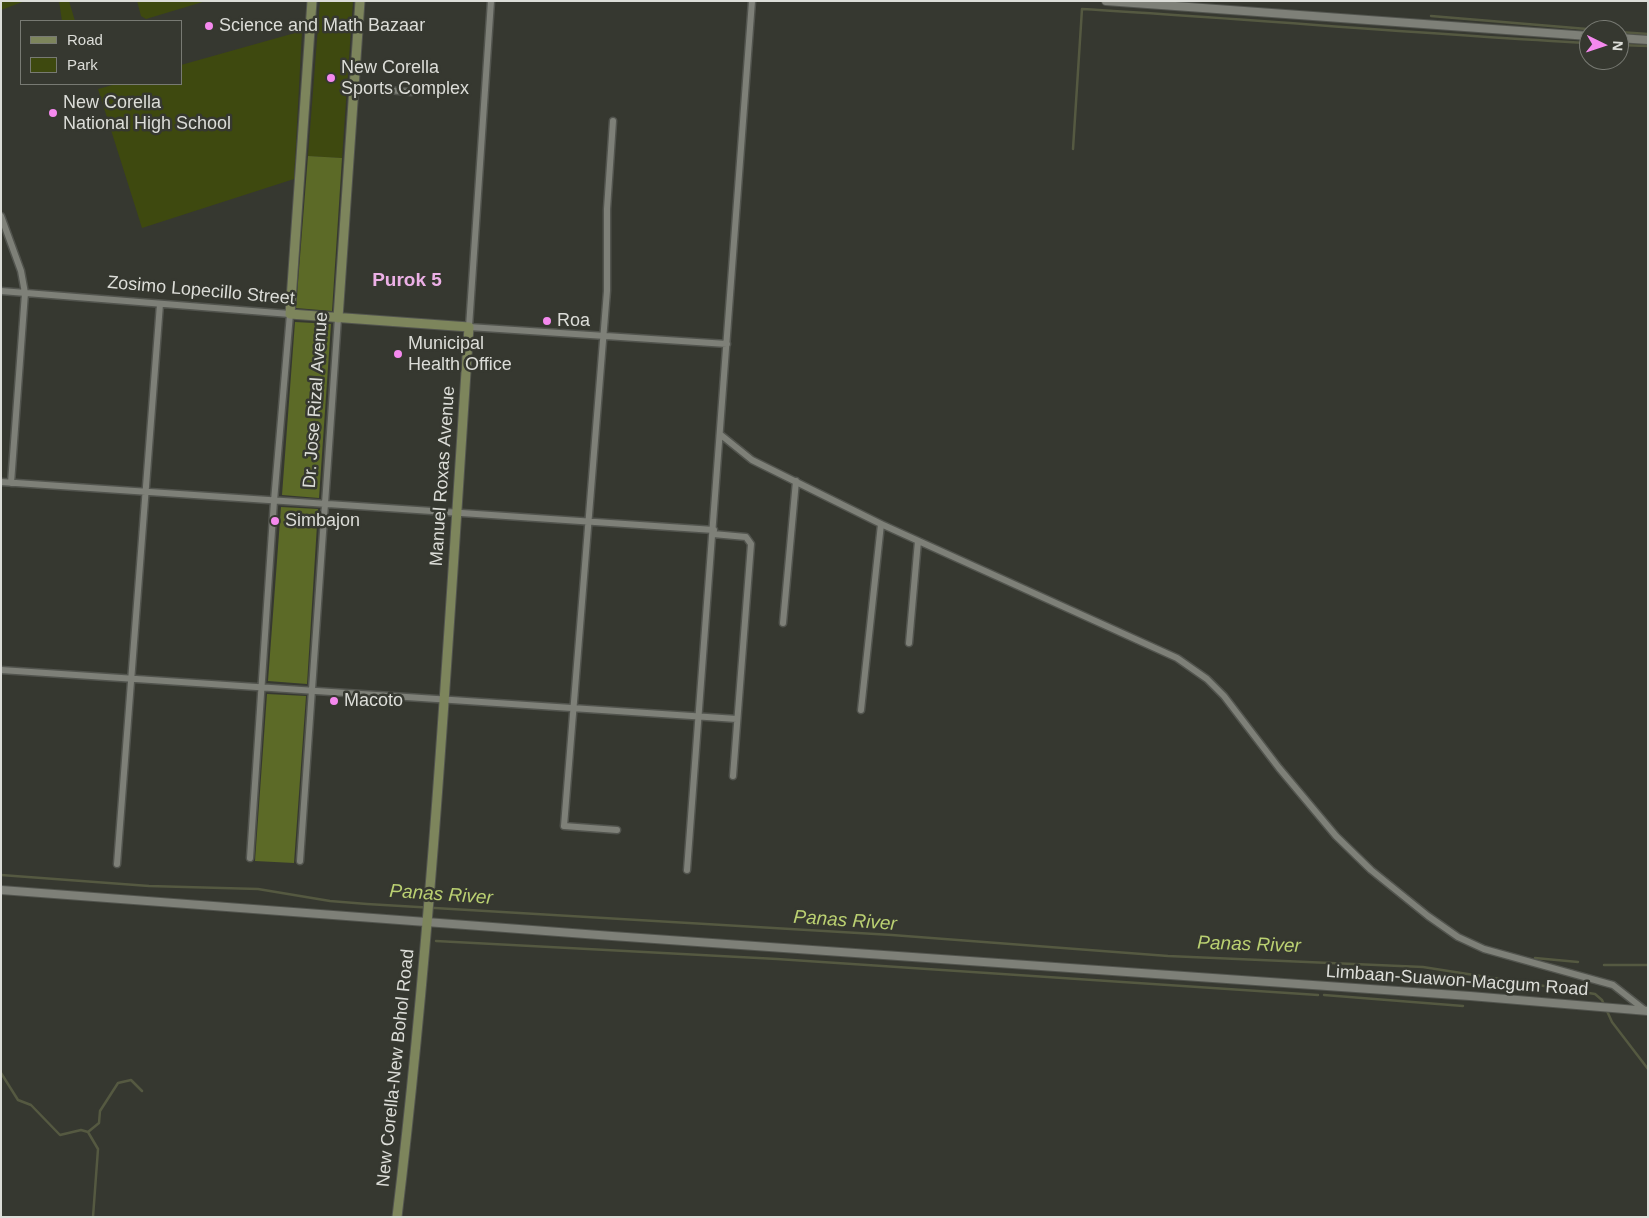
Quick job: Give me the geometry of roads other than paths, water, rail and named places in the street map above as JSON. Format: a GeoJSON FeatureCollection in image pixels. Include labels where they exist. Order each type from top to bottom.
{"type":"FeatureCollection","features":[{"type":"Feature","properties":{"kind":"main road","name":"Dr. Jose Rizal Avenue"},"geometry":{"type":"LineString","coordinates":[[290,314],[312,1]]}},
{"type":"Feature","properties":{"kind":"main road","name":"Dr. Jose Rizal Avenue"},"geometry":{"type":"LineString","coordinates":[[338,318],[360,1]]}},
{"type":"Feature","properties":{"kind":"main road","name":"Zosimo Lopecillo Street"},"geometry":{"type":"LineString","coordinates":[[290,314],[469,327]]}},
{"type":"Feature","properties":{"kind":"main road","name":"Manuel Roxas Avenue"},"geometry":{"type":"LineString","coordinates":[[427,922],[469,327]]}},
{"type":"Feature","properties":{"kind":"main road","name":"New Corella-New Bohol Road"},"geometry":{"type":"LineString","coordinates":[[396,1217],[415,1059],[427,922]]}},
{"type":"Feature","properties":{"kind":"street","name":"Manuel Roxas Avenue"},"geometry":{"type":"LineString","coordinates":[[469,327],[491,1]]}},
{"type":"Feature","properties":{"kind":"street"},"geometry":{"type":"LineString","coordinates":[[688,870],[752,1]]}},
{"type":"Feature","properties":{"kind":"street"},"geometry":{"type":"LineString","coordinates":[[1106,1],[1579,35]]}},
{"type":"Feature","properties":{"kind":"street"},"geometry":{"type":"LineString","coordinates":[[1629,39],[1648,40]]}},
{"type":"Feature","properties":{"kind":"street"},"geometry":{"type":"LineString","coordinates":[[354,87],[411,92]]}},
{"type":"Feature","properties":{"kind":"street"},"geometry":{"type":"LineString","coordinates":[[613,121],[608,171],[607,291],[564,826],[616,830]]}},
{"type":"Feature","properties":{"kind":"street"},"geometry":{"type":"LineString","coordinates":[[1,216],[20,271],[25,293],[11,483]]}},
{"type":"Feature","properties":{"kind":"street","name":"Zosimo Lopecillo Street"},"geometry":{"type":"LineString","coordinates":[[1,291],[290,314]]}},
{"type":"Feature","properties":{"kind":"street"},"geometry":{"type":"LineString","coordinates":[[117,864],[160,304]]}},
{"type":"Feature","properties":{"kind":"street","name":"Dr. Jose Rizal Avenue"},"geometry":{"type":"LineString","coordinates":[[250,858],[274,501],[290,314]]}},
{"type":"Feature","properties":{"kind":"street","name":"Dr. Jose Rizal Avenue"},"geometry":{"type":"LineString","coordinates":[[300,861],[338,318]]}},
{"type":"Feature","properties":{"kind":"street","name":"Zosimo Lopecillo Street"},"geometry":{"type":"LineString","coordinates":[[469,327],[727,344]]}},
{"type":"Feature","properties":{"kind":"street"},"geometry":{"type":"LineString","coordinates":[[721,435],[752,460],[881,524],[1177,658],[1207,679],[1224,696],[1279,768],[1336,836],[1371,870],[1428,916],[1458,937],[1484,949],[1613,985],[1647,1011]]}},
{"type":"Feature","properties":{"kind":"street"},"geometry":{"type":"LineString","coordinates":[[783,623],[796,481]]}},
{"type":"Feature","properties":{"kind":"street"},"geometry":{"type":"LineString","coordinates":[[1,482],[588,521],[714,532],[746,537],[751,544],[733,776]]}},
{"type":"Feature","properties":{"kind":"street"},"geometry":{"type":"LineString","coordinates":[[861,710],[881,524]]}},
{"type":"Feature","properties":{"kind":"street"},"geometry":{"type":"LineString","coordinates":[[909,643],[918,541]]}},
{"type":"Feature","properties":{"kind":"street"},"geometry":{"type":"LineString","coordinates":[[1,670],[737,719]]}},
{"type":"Feature","properties":{"kind":"street","name":"Limbaan-Suawon-Macgum Road"},"geometry":{"type":"LineString","coordinates":[[1,890],[427,922],[1177,974],[1647,1011]]}},
{"type":"Feature","properties":{"kind":"waterway"},"geometry":{"type":"LineString","coordinates":[[1073,149],[1082,9],[1579,42]]}},
{"type":"Feature","properties":{"kind":"waterway"},"geometry":{"type":"LineString","coordinates":[[1431,16],[1579,28]]}},
{"type":"Feature","properties":{"kind":"waterway"},"geometry":{"type":"LineString","coordinates":[[1629,33],[1648,34]]}},
{"type":"Feature","properties":{"kind":"waterway"},"geometry":{"type":"LineString","coordinates":[[1629,45],[1648,46]]}},
{"type":"Feature","properties":{"kind":"waterway","name":"Panas River"},"geometry":{"type":"LineString","coordinates":[[1,875],[149,886],[258,889],[330,901],[367,904],[892,935],[1168,956],[1423,967],[1595,994],[1602,1000],[1612,1022],[1648,1069]]}},
{"type":"Feature","properties":{"kind":"waterway"},"geometry":{"type":"LineString","coordinates":[[436,941],[777,959],[1318,995]]}},
{"type":"Feature","properties":{"kind":"waterway"},"geometry":{"type":"LineString","coordinates":[[1535,958],[1578,962]]}},
{"type":"Feature","properties":{"kind":"waterway"},"geometry":{"type":"LineString","coordinates":[[1604,965],[1648,965]]}},
{"type":"Feature","properties":{"kind":"waterway"},"geometry":{"type":"LineString","coordinates":[[1324,995],[1463,1006]]}},
{"type":"Feature","properties":{"kind":"waterway"},"geometry":{"type":"LineString","coordinates":[[1,1073],[18,1100],[31,1105],[60,1135],[81,1130],[88,1132]]}},
{"type":"Feature","properties":{"kind":"waterway"},"geometry":{"type":"LineString","coordinates":[[88,1132],[99,1123],[100,1111],[118,1083],[131,1080],[142,1091]]}},
{"type":"Feature","properties":{"kind":"waterway"},"geometry":{"type":"LineString","coordinates":[[88,1132],[98,1149],[93,1217]]}},
{"type":"Feature","properties":{"kind":"place","name":"Science and Math Bazaar"},"geometry":{"type":"Point","coordinates":[209,26]}},
{"type":"Feature","properties":{"kind":"place","name":"New Corella Sports Complex"},"geometry":{"type":"Point","coordinates":[331,78]}},
{"type":"Feature","properties":{"kind":"place","name":"New Corella National High School"},"geometry":{"type":"Point","coordinates":[53,113]}},
{"type":"Feature","properties":{"kind":"place","name":"Roa"},"geometry":{"type":"Point","coordinates":[547,321]}},
{"type":"Feature","properties":{"kind":"place","name":"Municipal Health Office"},"geometry":{"type":"Point","coordinates":[398,354]}},
{"type":"Feature","properties":{"kind":"place","name":"Simbajon"},"geometry":{"type":"Point","coordinates":[275,521]}},
{"type":"Feature","properties":{"kind":"place","name":"Macoto"},"geometry":{"type":"Point","coordinates":[334,701]}},
{"type":"Feature","properties":{"kind":"district","name":"Purok 5"},"geometry":{"type":"Point","coordinates":[407,281]}}]}
